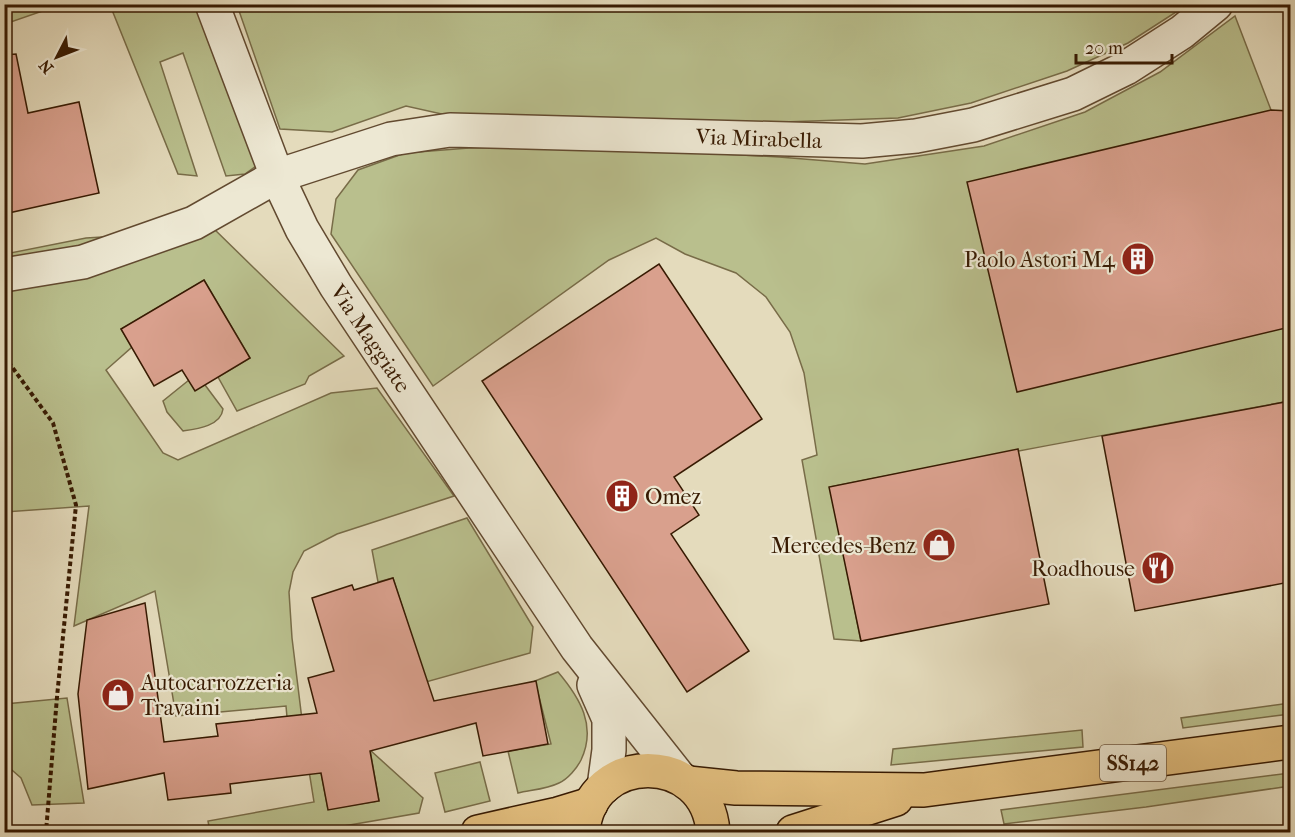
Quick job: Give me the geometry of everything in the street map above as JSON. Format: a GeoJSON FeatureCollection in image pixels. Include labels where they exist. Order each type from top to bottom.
{"type":"FeatureCollection","features":[{"type":"Feature","properties":{"kind":"main road","name":"SS142"},"geometry":{"type":"LineString","coordinates":[[477,832],[592,808],[619,776],[639,770],[660,771],[683,780],[736,788],[924,790],[1290,742]]}},
{"type":"Feature","properties":{"kind":"main road"},"geometry":{"type":"LineString","coordinates":[[683,780],[706,806],[713,832]]}},
{"type":"Feature","properties":{"kind":"main road","name":"SS142"},"geometry":{"type":"LineString","coordinates":[[793,832],[924,790]]}},
{"type":"Feature","properties":{"kind":"street","name":"Via Maggiate"},"geometry":{"type":"LineString","coordinates":[[212,4],[277,176],[302,229],[336,286],[577,648],[683,780]]}},
{"type":"Feature","properties":{"kind":"street","name":"Via Mirabella"},"geometry":{"type":"LineString","coordinates":[[4,276],[83,262],[194,223],[277,176],[391,140],[450,129],[862,141],[916,136],[973,125],[1073,94],[1126,68],[1182,32],[1216,4]]}},
{"type":"Feature","properties":{"kind":"street","name":"Via Maggiate"},"geometry":{"type":"LineString","coordinates":[[577,648],[609,719],[609,750],[592,808]]}},
{"type":"Feature","properties":{"kind":"path"},"geometry":{"type":"LineString","coordinates":[[4,356],[53,423],[76,505],[46,832]]}},
{"type":"Feature","properties":{"kind":"green space"},"geometry":{"type":"Polygon","coordinates":[[[5,4],[60,4],[60,5],[5,24],[5,4]]]}},
{"type":"Feature","properties":{"kind":"green space"},"geometry":{"type":"Polygon","coordinates":[[[110,5],[195,5],[256,166],[245,174],[226,176],[183,53],[160,62],[197,176],[178,174],[110,5]]]}},
{"type":"Feature","properties":{"kind":"green space"},"geometry":{"type":"Polygon","coordinates":[[[237,5],[1187,5],[1128,43],[1067,71],[971,103],[898,118],[518,131],[406,106],[332,132],[280,129],[237,5]]]}},
{"type":"Feature","properties":{"kind":"green space"},"geometry":{"type":"Polygon","coordinates":[[[1235,16],[1271,110],[1290,148],[1290,431],[1284,402],[830,487],[861,641],[834,639],[802,460],[817,455],[804,373],[790,332],[766,297],[736,273],[685,254],[656,238],[609,260],[433,386],[331,234],[336,199],[358,170],[405,153],[469,148],[546,147],[779,157],[865,164],[984,146],[1085,112],[1160,72],[1235,16]]]}},
{"type":"Feature","properties":{"kind":"green space"},"geometry":{"type":"Polygon","coordinates":[[[211,226],[344,356],[309,376],[305,384],[237,411],[218,377],[250,358],[204,280],[121,329],[132,347],[106,370],[163,453],[178,460],[331,393],[377,388],[454,496],[337,534],[304,551],[293,572],[289,592],[292,638],[305,744],[316,746],[328,809],[379,801],[370,750],[423,798],[419,813],[309,832],[210,832],[208,821],[314,802],[305,746],[291,762],[286,706],[176,716],[155,591],[74,626],[89,506],[5,512],[5,290],[211,226]]]}},
{"type":"Feature","properties":{"kind":"green space"},"geometry":{"type":"Polygon","coordinates":[[[119,236],[5,267],[5,254],[86,238],[119,236]]]}},
{"type":"Feature","properties":{"kind":"green space"},"geometry":{"type":"Polygon","coordinates":[[[189,380],[205,385],[223,409],[221,415],[213,423],[183,431],[167,412],[163,401],[189,380]]]}},
{"type":"Feature","properties":{"kind":"green space"},"geometry":{"type":"Polygon","coordinates":[[[467,518],[533,627],[530,653],[365,699],[413,640],[393,578],[378,582],[372,550],[467,518]]]}},
{"type":"Feature","properties":{"kind":"green space"},"geometry":{"type":"Polygon","coordinates":[[[558,672],[573,692],[584,713],[587,724],[586,748],[577,766],[562,781],[549,787],[518,793],[508,751],[551,744],[535,681],[558,672]]]}},
{"type":"Feature","properties":{"kind":"green space"},"geometry":{"type":"Polygon","coordinates":[[[67,698],[84,803],[32,805],[21,778],[5,764],[5,704],[67,698]]]}},
{"type":"Feature","properties":{"kind":"green space"},"geometry":{"type":"Polygon","coordinates":[[[1290,703],[1290,714],[1183,728],[1181,718],[1290,703]]]}},
{"type":"Feature","properties":{"kind":"green space"},"geometry":{"type":"Polygon","coordinates":[[[1082,730],[1083,747],[891,765],[893,749],[1082,730]]]}},
{"type":"Feature","properties":{"kind":"green space"},"geometry":{"type":"Polygon","coordinates":[[[480,762],[490,801],[445,812],[435,773],[480,762]]]}},
{"type":"Feature","properties":{"kind":"green space"},"geometry":{"type":"Polygon","coordinates":[[[1290,773],[1290,786],[1146,807],[1004,824],[1001,810],[1290,773]]]}},
{"type":"Feature","properties":{"kind":"building"},"geometry":{"type":"Polygon","coordinates":[[[16,54],[28,113],[79,102],[99,193],[4,214],[4,55],[16,54]]]}},
{"type":"Feature","properties":{"kind":"building","name":"Paolo Astori M4"},"geometry":{"type":"Polygon","coordinates":[[[1271,110],[1290,111],[1290,327],[1017,392],[967,182],[1271,110]]]}},
{"type":"Feature","properties":{"kind":"building","name":"Omez"},"geometry":{"type":"Polygon","coordinates":[[[659,264],[762,419],[674,477],[699,515],[671,534],[749,651],[687,692],[482,381],[659,264]]]}},
{"type":"Feature","properties":{"kind":"building"},"geometry":{"type":"Polygon","coordinates":[[[204,280],[250,358],[195,391],[182,370],[154,386],[121,329],[204,280]]]}},
{"type":"Feature","properties":{"kind":"building"},"geometry":{"type":"Polygon","coordinates":[[[1285,402],[1290,431],[1290,582],[1135,611],[1102,436],[1285,402]]]}},
{"type":"Feature","properties":{"kind":"building","name":"Mercedes-Benz"},"geometry":{"type":"Polygon","coordinates":[[[1018,449],[1049,604],[861,641],[829,487],[1018,449]]]}},
{"type":"Feature","properties":{"kind":"building"},"geometry":{"type":"Polygon","coordinates":[[[393,578],[434,701],[536,681],[548,744],[483,756],[476,723],[370,751],[379,801],[328,810],[321,773],[230,784],[231,793],[168,800],[164,773],[88,789],[78,694],[87,620],[145,603],[164,742],[218,736],[216,724],[317,713],[308,678],[334,671],[312,598],[352,585],[354,590],[393,578]]]}},
{"type":"Feature","properties":{"kind":"place","name":"Paolo Astori M4"},"geometry":{"type":"Point","coordinates":[1138,259]}},
{"type":"Feature","properties":{"kind":"place","name":"Omez"},"geometry":{"type":"Point","coordinates":[622,496]}},
{"type":"Feature","properties":{"kind":"place","name":"Mercedes-Benz"},"geometry":{"type":"Point","coordinates":[939,545]}},
{"type":"Feature","properties":{"kind":"place","name":"Roadhouse"},"geometry":{"type":"Point","coordinates":[1158,568]}},
{"type":"Feature","properties":{"kind":"place","name":"Autocarrozzeria Travaini"},"geometry":{"type":"Point","coordinates":[118,695]}}]}
